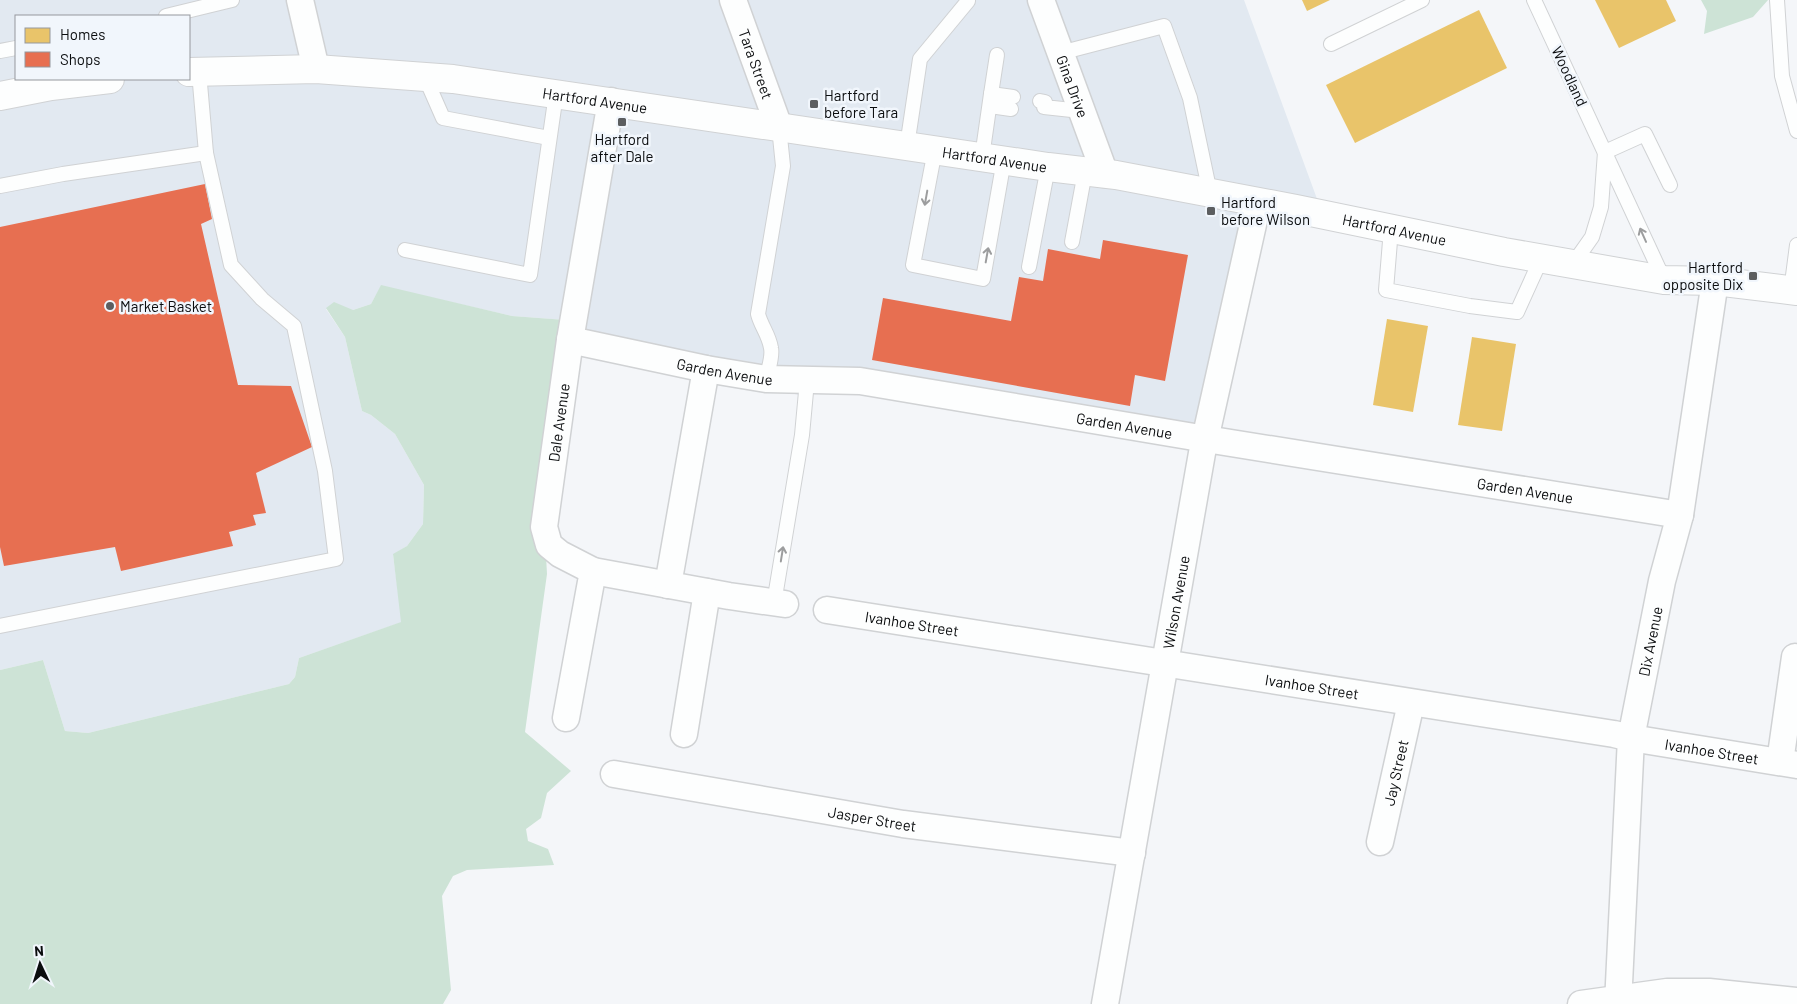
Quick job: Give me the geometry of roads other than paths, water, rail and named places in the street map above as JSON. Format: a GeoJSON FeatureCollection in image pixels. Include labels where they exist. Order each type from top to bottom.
{"type":"FeatureCollection","features":[{"type":"Feature","properties":{"kind":"main road","name":"Hartford Avenue"},"geometry":{"type":"LineString","coordinates":[[194,72],[316,69],[453,79],[1048,167],[1116,175],[1541,258],[1664,280],[1715,282],[1794,291]]}},
{"type":"Feature","properties":{"kind":"main road"},"geometry":{"type":"LineString","coordinates":[[2,90],[51,82],[90,80]]}},
{"type":"Feature","properties":{"kind":"street"},"geometry":{"type":"LineString","coordinates":[[300,0],[316,69]]}},
{"type":"Feature","properties":{"kind":"street","name":"Tara Street"},"geometry":{"type":"LineString","coordinates":[[733,0],[779,128]]}},
{"type":"Feature","properties":{"kind":"street","name":"Gina Drive"},"geometry":{"type":"LineString","coordinates":[[1041,0],[1082,111],[1094,173]]}},
{"type":"Feature","properties":{"kind":"street","name":"Dale Avenue"},"geometry":{"type":"LineString","coordinates":[[594,571],[560,554],[549,545],[544,528],[570,340],[611,101]]}},
{"type":"Feature","properties":{"kind":"street","name":"Wilson Avenue"},"geometry":{"type":"LineString","coordinates":[[1105,1004],[1202,453],[1258,202]]}},
{"type":"Feature","properties":{"kind":"street","name":"Dix Avenue"},"geometry":{"type":"LineString","coordinates":[[1618,1002],[1631,738],[1662,581],[1680,516],[1715,282]]}},
{"type":"Feature","properties":{"kind":"street","name":"Garden Avenue"},"geometry":{"type":"LineString","coordinates":[[570,340],[706,369],[766,379],[860,382],[1680,516]]}},
{"type":"Feature","properties":{"kind":"street"},"geometry":{"type":"LineString","coordinates":[[668,585],[706,369]]}},
{"type":"Feature","properties":{"kind":"street"},"geometry":{"type":"LineString","coordinates":[[566,718],[594,571],[707,592],[780,603]]}},
{"type":"Feature","properties":{"kind":"street"},"geometry":{"type":"LineString","coordinates":[[684,734],[707,592]]}},
{"type":"Feature","properties":{"kind":"street","name":"Ivanhoe Street"},"geometry":{"type":"LineString","coordinates":[[827,610],[1614,734],[1788,764]]}},
{"type":"Feature","properties":{"kind":"street"},"geometry":{"type":"LineString","coordinates":[[1788,764],[1795,657]]}},
{"type":"Feature","properties":{"kind":"street","name":"Jay Street"},"geometry":{"type":"LineString","coordinates":[[1380,842],[1411,703]]}},
{"type":"Feature","properties":{"kind":"street","name":"Jasper Street"},"geometry":{"type":"LineString","coordinates":[[614,774],[903,824],[1132,854]]}},
{"type":"Feature","properties":{"kind":"street"},"geometry":{"type":"LineString","coordinates":[[1581,1004],[1618,1002],[1667,992],[1709,992],[1797,1001]]}},
{"type":"Feature","properties":{"kind":"lane"},"geometry":{"type":"LineString","coordinates":[[172,15],[232,0]]}},
{"type":"Feature","properties":{"kind":"lane"},"geometry":{"type":"LineString","coordinates":[[1331,44],[1422,0]]}},
{"type":"Feature","properties":{"kind":"lane","name":"Woodland"},"geometry":{"type":"LineString","coordinates":[[1534,0],[1664,280]]}},
{"type":"Feature","properties":{"kind":"lane"},"geometry":{"type":"LineString","coordinates":[[1777,0],[1782,76],[1797,131]]}},
{"type":"Feature","properties":{"kind":"lane"},"geometry":{"type":"LineString","coordinates":[[907,146],[920,59],[968,1]]}},
{"type":"Feature","properties":{"kind":"lane"},"geometry":{"type":"LineString","coordinates":[[1060,53],[1164,26],[1190,98],[1210,193]]}},
{"type":"Feature","properties":{"kind":"lane"},"geometry":{"type":"LineString","coordinates":[[0,51],[15,48]]}},
{"type":"Feature","properties":{"kind":"lane"},"geometry":{"type":"LineString","coordinates":[[935,150],[914,265],[983,278],[993,158],[990,100],[997,55]]}},
{"type":"Feature","properties":{"kind":"lane"},"geometry":{"type":"LineString","coordinates":[[0,626],[336,559],[325,471],[294,326],[262,299],[231,265],[206,153],[194,72]]}},
{"type":"Feature","properties":{"kind":"lane"},"geometry":{"type":"LineString","coordinates":[[425,77],[443,118],[550,138]]}},
{"type":"Feature","properties":{"kind":"lane"},"geometry":{"type":"LineString","coordinates":[[404,250],[530,275],[556,94]]}},
{"type":"Feature","properties":{"kind":"lane"},"geometry":{"type":"LineString","coordinates":[[990,100],[1012,103]]}},
{"type":"Feature","properties":{"kind":"lane"},"geometry":{"type":"LineString","coordinates":[[1040,107],[1082,111]]}},
{"type":"Feature","properties":{"kind":"lane"},"geometry":{"type":"LineString","coordinates":[[766,379],[772,350],[760,324],[758,314],[783,166],[779,128]]}},
{"type":"Feature","properties":{"kind":"lane"},"geometry":{"type":"LineString","coordinates":[[1605,152],[1645,134],[1670,185]]}},
{"type":"Feature","properties":{"kind":"lane","name":"Woodland"},"geometry":{"type":"LineString","coordinates":[[1574,264],[1592,237],[1601,207],[1605,152]]}},
{"type":"Feature","properties":{"kind":"lane"},"geometry":{"type":"LineString","coordinates":[[0,186],[63,174],[206,153]]}},
{"type":"Feature","properties":{"kind":"lane"},"geometry":{"type":"LineString","coordinates":[[1029,267],[1048,167]]}},
{"type":"Feature","properties":{"kind":"lane"},"geometry":{"type":"LineString","coordinates":[[1072,242],[1094,173]]}},
{"type":"Feature","properties":{"kind":"lane"},"geometry":{"type":"LineString","coordinates":[[1391,228],[1386,290],[1395,292],[1470,306],[1517,312],[1541,258]]}},
{"type":"Feature","properties":{"kind":"lane"},"geometry":{"type":"LineString","coordinates":[[1794,291],[1797,245]]}},
{"type":"Feature","properties":{"kind":"lane"},"geometry":{"type":"LineString","coordinates":[[780,603],[807,381]]}},
{"type":"Feature","properties":{"kind":"place","name":"Hartford before Tara"},"geometry":{"type":"Point","coordinates":[814,104]}},
{"type":"Feature","properties":{"kind":"place","name":"Hartford after Dale"},"geometry":{"type":"Point","coordinates":[622,122]}},
{"type":"Feature","properties":{"kind":"place","name":"Hartford before Wilson"},"geometry":{"type":"Point","coordinates":[1211,211]}},
{"type":"Feature","properties":{"kind":"place","name":"Hartford opposite Dix"},"geometry":{"type":"Point","coordinates":[1753,276]}},
{"type":"Feature","properties":{"kind":"place","name":"Market Basket"},"geometry":{"type":"Point","coordinates":[110,306]}}]}
